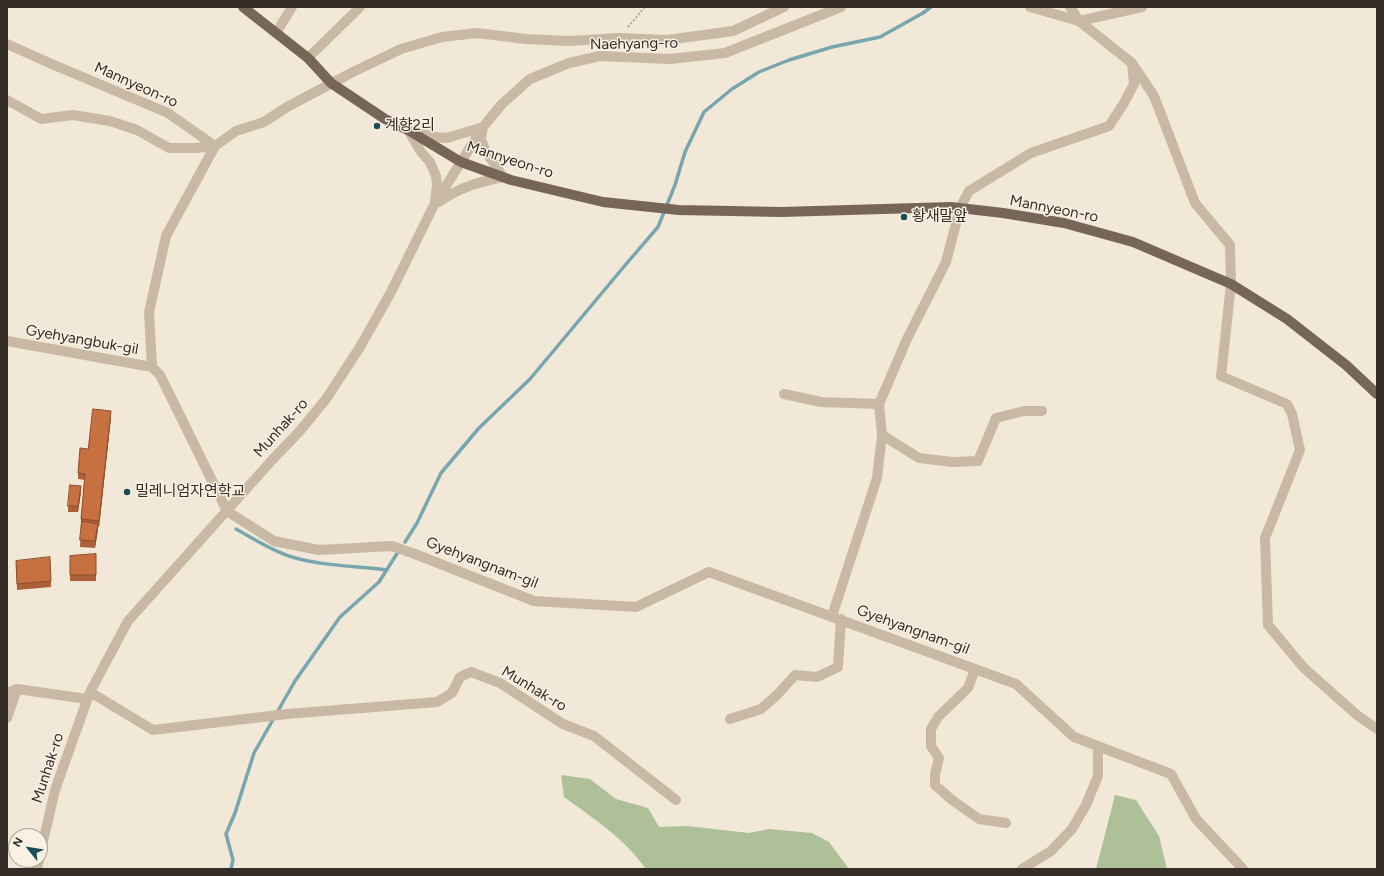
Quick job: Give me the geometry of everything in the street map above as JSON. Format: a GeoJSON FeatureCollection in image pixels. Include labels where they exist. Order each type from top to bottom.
{"type":"FeatureCollection","features":[{"type":"Feature","properties":{"kind":"main road","name":"Mannyeon-ro"},"geometry":{"type":"LineString","coordinates":[[243,7],[308,58],[331,83],[385,119],[408,130],[461,162],[503,177],[603,202],[679,210],[781,212],[951,207],[1064,223],[1133,242],[1231,284],[1287,319],[1346,365],[1377,394]]}},
{"type":"Feature","properties":{"kind":"street"},"geometry":{"type":"LineString","coordinates":[[276,33],[292,7]]}},
{"type":"Feature","properties":{"kind":"street"},"geometry":{"type":"LineString","coordinates":[[308,58],[360,7]]}},
{"type":"Feature","properties":{"kind":"street"},"geometry":{"type":"LineString","coordinates":[[7,100],[40,119],[73,115],[110,121],[137,130],[169,148],[215,146],[236,131],[264,122],[331,83],[401,49],[442,37],[477,33],[526,39],[569,41],[618,38],[667,40],[733,31],[784,7]]}},
{"type":"Feature","properties":{"kind":"street","name":"Naehyang-ro"},"geometry":{"type":"LineString","coordinates":[[461,162],[483,128],[502,104],[530,79],[569,63],[600,56],[670,59],[725,53],[841,7]]}},
{"type":"Feature","properties":{"kind":"street"},"geometry":{"type":"LineString","coordinates":[[1030,7],[1079,21],[1142,7]]}},
{"type":"Feature","properties":{"kind":"street"},"geometry":{"type":"LineString","coordinates":[[1070,7],[1079,21],[1132,63],[1154,96],[1195,203],[1230,245],[1231,284],[1221,376],[1287,404],[1292,414],[1300,450],[1265,538],[1268,625],[1304,668],[1357,715],[1377,729]]}},
{"type":"Feature","properties":{"kind":"street","name":"Mannyeon-ro"},"geometry":{"type":"LineString","coordinates":[[7,44],[168,113],[215,146]]}},
{"type":"Feature","properties":{"kind":"street"},"geometry":{"type":"LineString","coordinates":[[836,618],[877,478],[882,435],[879,404],[907,339],[946,262],[960,208],[969,191],[1031,153],[1109,126],[1134,84],[1132,63]]}},
{"type":"Feature","properties":{"kind":"street"},"geometry":{"type":"LineString","coordinates":[[408,130],[434,137],[447,138],[483,128],[481,139],[485,150],[503,177],[470,185],[434,205]]}},
{"type":"Feature","properties":{"kind":"street"},"geometry":{"type":"LineString","coordinates":[[408,130],[421,152],[430,162],[436,176],[437,185],[434,205]]}},
{"type":"Feature","properties":{"kind":"street","name":"Gyehyangbuk-gil"},"geometry":{"type":"LineString","coordinates":[[152,367],[150,312],[166,236],[215,146]]}},
{"type":"Feature","properties":{"kind":"street","name":"Munhak-ro"},"geometry":{"type":"LineString","coordinates":[[46,828],[55,790],[89,696],[128,621],[273,458],[300,432],[326,399],[360,347],[391,292],[434,205],[461,162]]}},
{"type":"Feature","properties":{"kind":"street","name":"Gyehyangbuk-gil"},"geometry":{"type":"LineString","coordinates":[[7,342],[152,367],[160,375],[226,511]]}},
{"type":"Feature","properties":{"kind":"street"},"geometry":{"type":"LineString","coordinates":[[784,394],[821,402],[879,404]]}},
{"type":"Feature","properties":{"kind":"street"},"geometry":{"type":"LineString","coordinates":[[882,435],[919,458],[952,462],[978,460],[996,418],[1024,411],[1042,411]]}},
{"type":"Feature","properties":{"kind":"street","name":"Gyehyangnam-gil"},"geometry":{"type":"LineString","coordinates":[[226,511],[274,541],[319,550],[392,546],[534,601],[636,608],[708,572],[1016,684],[1074,737],[1171,774],[1196,819],[1243,869]]}},
{"type":"Feature","properties":{"kind":"street","name":"Gyehyangnam-gil"},"geometry":{"type":"LineString","coordinates":[[730,719],[761,709],[777,695],[795,675],[817,677],[838,667],[836,618]]}},
{"type":"Feature","properties":{"kind":"street","name":"Gyehyangnam-gil"},"geometry":{"type":"LineString","coordinates":[[974,669],[968,688],[938,716],[931,729],[931,746],[939,758],[935,774],[935,785],[952,800],[979,819],[1006,823]]}},
{"type":"Feature","properties":{"kind":"street","name":"Munhak-ro"},"geometry":{"type":"LineString","coordinates":[[89,696],[154,730],[287,714],[436,702],[452,693],[460,677],[471,672],[500,683],[563,724],[594,736],[676,800]]}},
{"type":"Feature","properties":{"kind":"street"},"geometry":{"type":"LineString","coordinates":[[7,693],[17,689],[89,696]]}},
{"type":"Feature","properties":{"kind":"street"},"geometry":{"type":"LineString","coordinates":[[7,718],[17,689]]}},
{"type":"Feature","properties":{"kind":"street"},"geometry":{"type":"LineString","coordinates":[[1022,869],[1052,851],[1072,829],[1086,804],[1098,776],[1098,746]]}},
{"type":"Feature","properties":{"kind":"path"},"geometry":{"type":"LineString","coordinates":[[618,38],[645,7]]}},
{"type":"Feature","properties":{"kind":"green space"},"geometry":{"type":"Polygon","coordinates":[[[561,775],[590,779],[616,799],[648,808],[659,827],[687,826],[749,833],[769,829],[812,833],[829,842],[849,869],[646,869],[638,858],[618,839],[597,821],[564,797],[561,775]]]}},
{"type":"Feature","properties":{"kind":"green space"},"geometry":{"type":"Polygon","coordinates":[[[1115,795],[1136,800],[1159,836],[1167,869],[1096,869],[1115,795]]]}},
{"type":"Feature","properties":{"kind":"building"},"geometry":{"type":"Polygon","coordinates":[[[93,409],[111,411],[99,521],[81,519],[85,474],[78,473],[80,448],[88,449],[93,409]]]}},
{"type":"Feature","properties":{"kind":"building"},"geometry":{"type":"Polygon","coordinates":[[[70,485],[81,486],[78,506],[68,506],[70,485]]]}},
{"type":"Feature","properties":{"kind":"building"},"geometry":{"type":"Polygon","coordinates":[[[82,521],[98,524],[95,541],[80,540],[82,521]]]}},
{"type":"Feature","properties":{"kind":"building"},"geometry":{"type":"Polygon","coordinates":[[[96,554],[96,575],[70,575],[70,556],[96,554]]]}},
{"type":"Feature","properties":{"kind":"building"},"geometry":{"type":"Polygon","coordinates":[[[50,557],[51,581],[17,584],[16,561],[50,557]]]}},
{"type":"Feature","properties":{"kind":"waterway"},"geometry":{"type":"LineString","coordinates":[[405,542],[417,523],[441,473],[479,428],[530,379],[658,227],[675,185],[685,152],[704,112],[732,89],[759,72],[789,60],[832,47],[880,37],[931,7]]}},
{"type":"Feature","properties":{"kind":"waterway"},"geometry":{"type":"LineString","coordinates":[[236,529],[270,548],[303,560],[387,570]]}},
{"type":"Feature","properties":{"kind":"waterway"},"geometry":{"type":"LineString","coordinates":[[231,869],[233,860],[226,834],[235,813],[254,753],[295,681],[340,617],[379,582],[398,552]]}},
{"type":"Feature","properties":{"kind":"place","name":"계향2리"},"geometry":{"type":"Point","coordinates":[377,126]}},
{"type":"Feature","properties":{"kind":"place","name":"황새말앞"},"geometry":{"type":"Point","coordinates":[904,217]}},
{"type":"Feature","properties":{"kind":"place","name":"밀레니엄자연학교"},"geometry":{"type":"Point","coordinates":[127,492]}}]}
